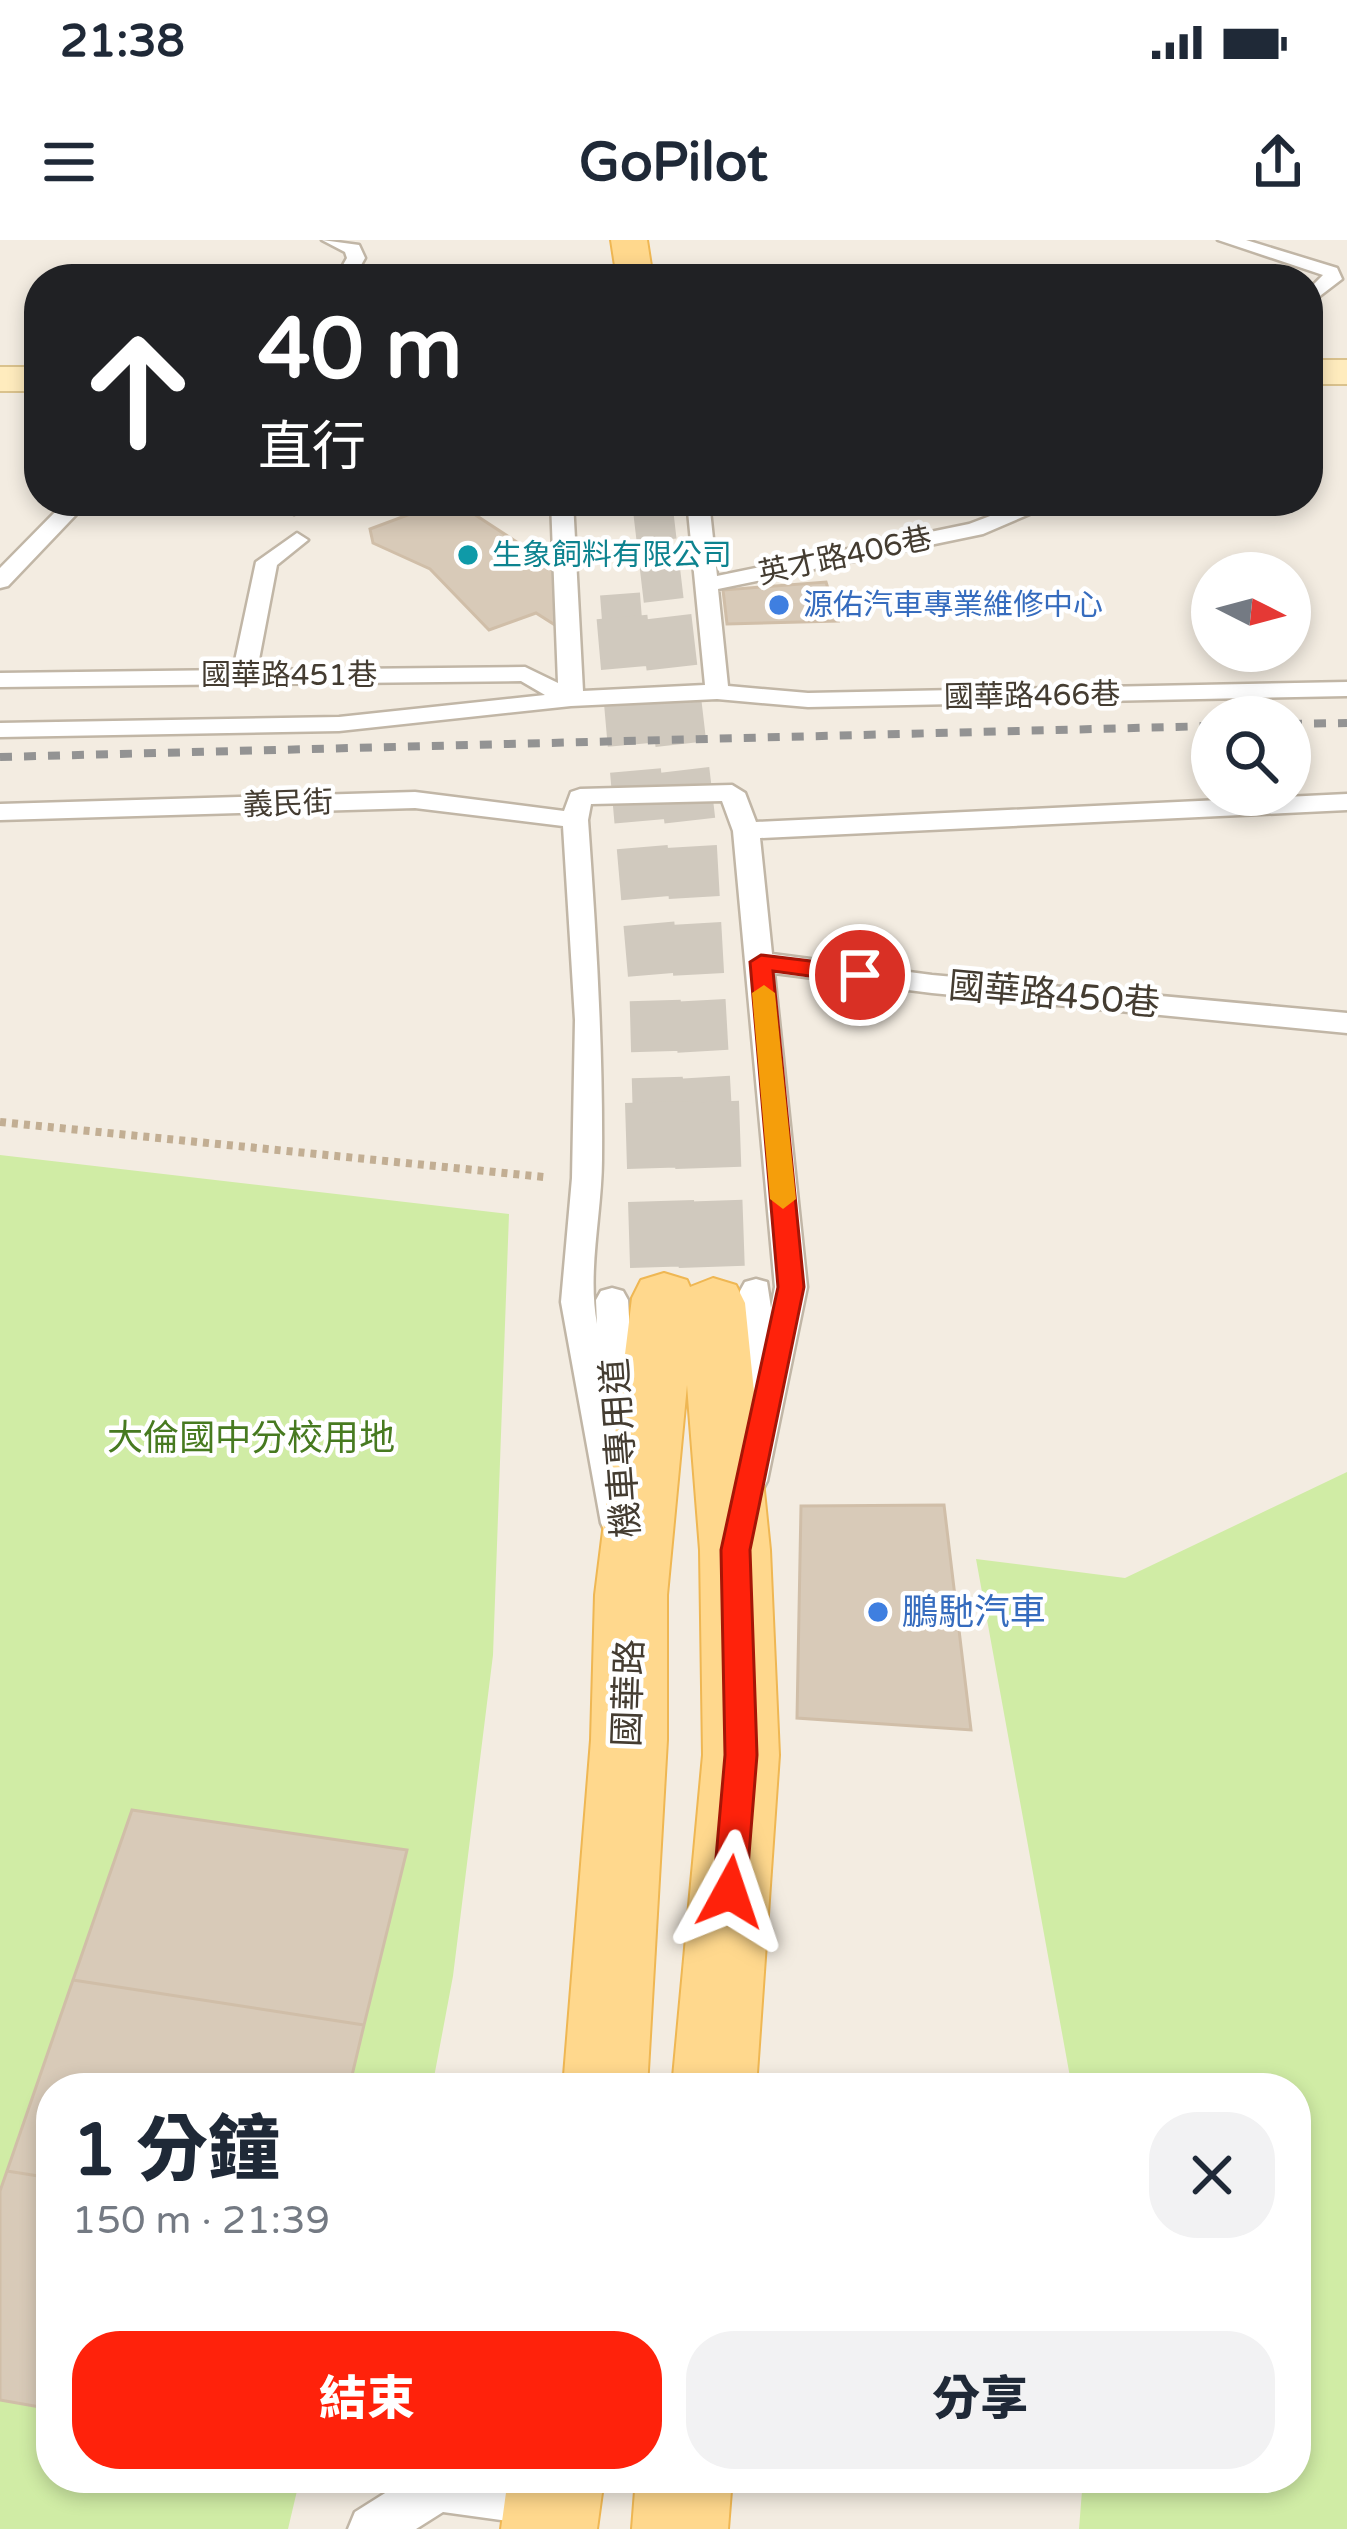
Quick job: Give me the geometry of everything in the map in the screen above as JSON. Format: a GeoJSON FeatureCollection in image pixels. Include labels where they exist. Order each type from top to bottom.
{"type":"FeatureCollection","features":[{"type":"Feature","properties":{"kind":"main road","name":"國華路"},"geometry":{"type":"LineString","coordinates":[[606,2073],[629,1740],[632,1595],[686,1298],[736,1550],[741,1755],[715,2073]]}},
{"type":"Feature","properties":{"kind":"main road"},"geometry":{"type":"LineString","coordinates":[[680,2529],[683,2493]]}},
{"type":"Feature","properties":{"kind":"lane"},"geometry":{"type":"LineString","coordinates":[[331,240],[353,249],[353,264]]}},
{"type":"Feature","properties":{"kind":"lane"},"geometry":{"type":"LineString","coordinates":[[1227,240],[1305,264]]}},
{"type":"Feature","properties":{"kind":"lane"},"geometry":{"type":"LineString","coordinates":[[0,581],[63,516]]}},
{"type":"Feature","properties":{"kind":"lane"},"geometry":{"type":"LineString","coordinates":[[563,516],[571,699]]}},
{"type":"Feature","properties":{"kind":"lane"},"geometry":{"type":"LineString","coordinates":[[700,516],[717,692]]}},
{"type":"Feature","properties":{"kind":"lane","name":"英才路406巷"},"geometry":{"type":"LineString","coordinates":[[708,584],[975,529],[1009,516]]}},
{"type":"Feature","properties":{"kind":"lane"},"geometry":{"type":"LineString","coordinates":[[244,674],[267,562],[297,540]]}},
{"type":"Feature","properties":{"kind":"lane","name":"國華路451巷"},"geometry":{"type":"LineString","coordinates":[[0,680],[525,674],[571,699]]}},
{"type":"Feature","properties":{"kind":"lane","name":"國華路466巷"},"geometry":{"type":"LineString","coordinates":[[0,730],[339,724],[477,713],[571,699],[717,692],[808,700],[1347,689]]}},
{"type":"Feature","properties":{"kind":"lane"},"geometry":{"type":"LineString","coordinates":[[632,1595],[577,1302],[587,1178],[589,1020],[575,820],[580,797],[732,793],[746,831],[791,1287],[736,1550]]}},
{"type":"Feature","properties":{"kind":"lane","name":"義民街"},"geometry":{"type":"LineString","coordinates":[[0,812],[415,800],[575,820]]}},
{"type":"Feature","properties":{"kind":"lane"},"geometry":{"type":"LineString","coordinates":[[746,831],[1347,802]]}},
{"type":"Feature","properties":{"kind":"lane","name":"國華路450巷"},"geometry":{"type":"LineString","coordinates":[[761,962],[932,984],[1347,1023]]}},
{"type":"Feature","properties":{"kind":"lane"},"geometry":{"type":"LineString","coordinates":[[372,2529],[429,2493]]}},
{"type":"Feature","properties":{"kind":"lane"},"geometry":{"type":"LineString","coordinates":[[479,2493],[553,2504]]}},
{"type":"Feature","properties":{"kind":"path"},"geometry":{"type":"LineString","coordinates":[[0,1122],[587,1178]]}},
{"type":"Feature","properties":{"kind":"green space","name":"大倫國中分校用地"},"geometry":{"type":"Polygon","coordinates":[[[0,1155],[509,1214],[493,1655],[453,1976],[435,2073],[36,2073],[36,2493],[296,2493],[288,2529],[0,2529],[0,1155]]]}},
{"type":"Feature","properties":{"kind":"green space"},"geometry":{"type":"Polygon","coordinates":[[[1347,1472],[1347,2529],[1079,2529],[1082,2493],[1311,2493],[1311,2073],[1069,2073],[976,1559],[1125,1578],[1347,1472]]]}},
{"type":"Feature","properties":{"kind":"building","name":"生象飼料有限公司"},"geometry":{"type":"Polygon","coordinates":[[[405,516],[477,516],[555,567],[555,625],[536,613],[489,630],[430,569],[373,543],[370,529],[405,516]]]}},
{"type":"Feature","properties":{"kind":"building","name":"源佑汽車專業維修中心"},"geometry":{"type":"Polygon","coordinates":[[[826,582],[838,621],[727,624],[723,590],[826,582]]]}},
{"type":"Feature","properties":{"kind":"building","name":"鵬馳汽車"},"geometry":{"type":"Polygon","coordinates":[[[944,1505],[971,1730],[797,1718],[801,1506],[944,1505]]]}},
{"type":"Feature","properties":{"kind":"building"},"geometry":{"type":"Polygon","coordinates":[[[132,1810],[407,1850],[364,2025],[73,1980],[132,1810]]]}},
{"type":"Feature","properties":{"kind":"building"},"geometry":{"type":"Polygon","coordinates":[[[73,1980],[364,2025],[353,2073],[41,2073],[73,1980]]]}},
{"type":"Feature","properties":{"kind":"building"},"geometry":{"type":"Polygon","coordinates":[[[36,2087],[36,2176],[7,2171],[36,2087]]]}},
{"type":"Feature","properties":{"kind":"building"},"geometry":{"type":"Polygon","coordinates":[[[7,2171],[36,2176],[36,2406],[0,2400],[0,2191],[7,2171]]]}},
{"type":"Feature","properties":{"kind":"tunnel"},"geometry":{"type":"LineString","coordinates":[[654,516],[666,620]]}},
{"type":"Feature","properties":{"kind":"tunnel"},"geometry":{"type":"LineString","coordinates":[[620,594],[622,620]]}},
{"type":"Feature","properties":{"kind":"tunnel"},"geometry":{"type":"LineString","coordinates":[[622,617],[655,993],[658,1105]]}},
{"type":"Feature","properties":{"kind":"tunnel"},"geometry":{"type":"LineString","coordinates":[[666,617],[690,822],[706,1105]]}},
{"type":"Feature","properties":{"kind":"tunnel"},"geometry":{"type":"LineString","coordinates":[[658,1102],[664,1298]]}},
{"type":"Feature","properties":{"kind":"tunnel"},"geometry":{"type":"LineString","coordinates":[[706,1102],[713,1303]]}},
{"type":"Feature","properties":{"kind":"railway"},"geometry":{"type":"LineString","coordinates":[[1311,724],[1347,723]]}},
{"type":"Feature","properties":{"kind":"railway"},"geometry":{"type":"LineString","coordinates":[[0,757],[1191,727]]}},
{"type":"Feature","properties":{"kind":"slow traffic"},"geometry":{"type":"LineString","coordinates":[[764,993],[783,1199]]}},
{"type":"Feature","properties":{"kind":"place","name":"生象飼料有限公司"},"geometry":{"type":"Point","coordinates":[468,555]}},
{"type":"Feature","properties":{"kind":"place","name":"源佑汽車專業維修中心"},"geometry":{"type":"Point","coordinates":[779,605]}},
{"type":"Feature","properties":{"kind":"place","name":"鵬馳汽車"},"geometry":{"type":"Point","coordinates":[878,1612]}},
{"type":"Feature","properties":{"kind":"route"},"geometry":{"type":"LineString","coordinates":[[730,1892],[741,1755],[736,1550],[791,1287],[761,962],[860,975]]}}]}
